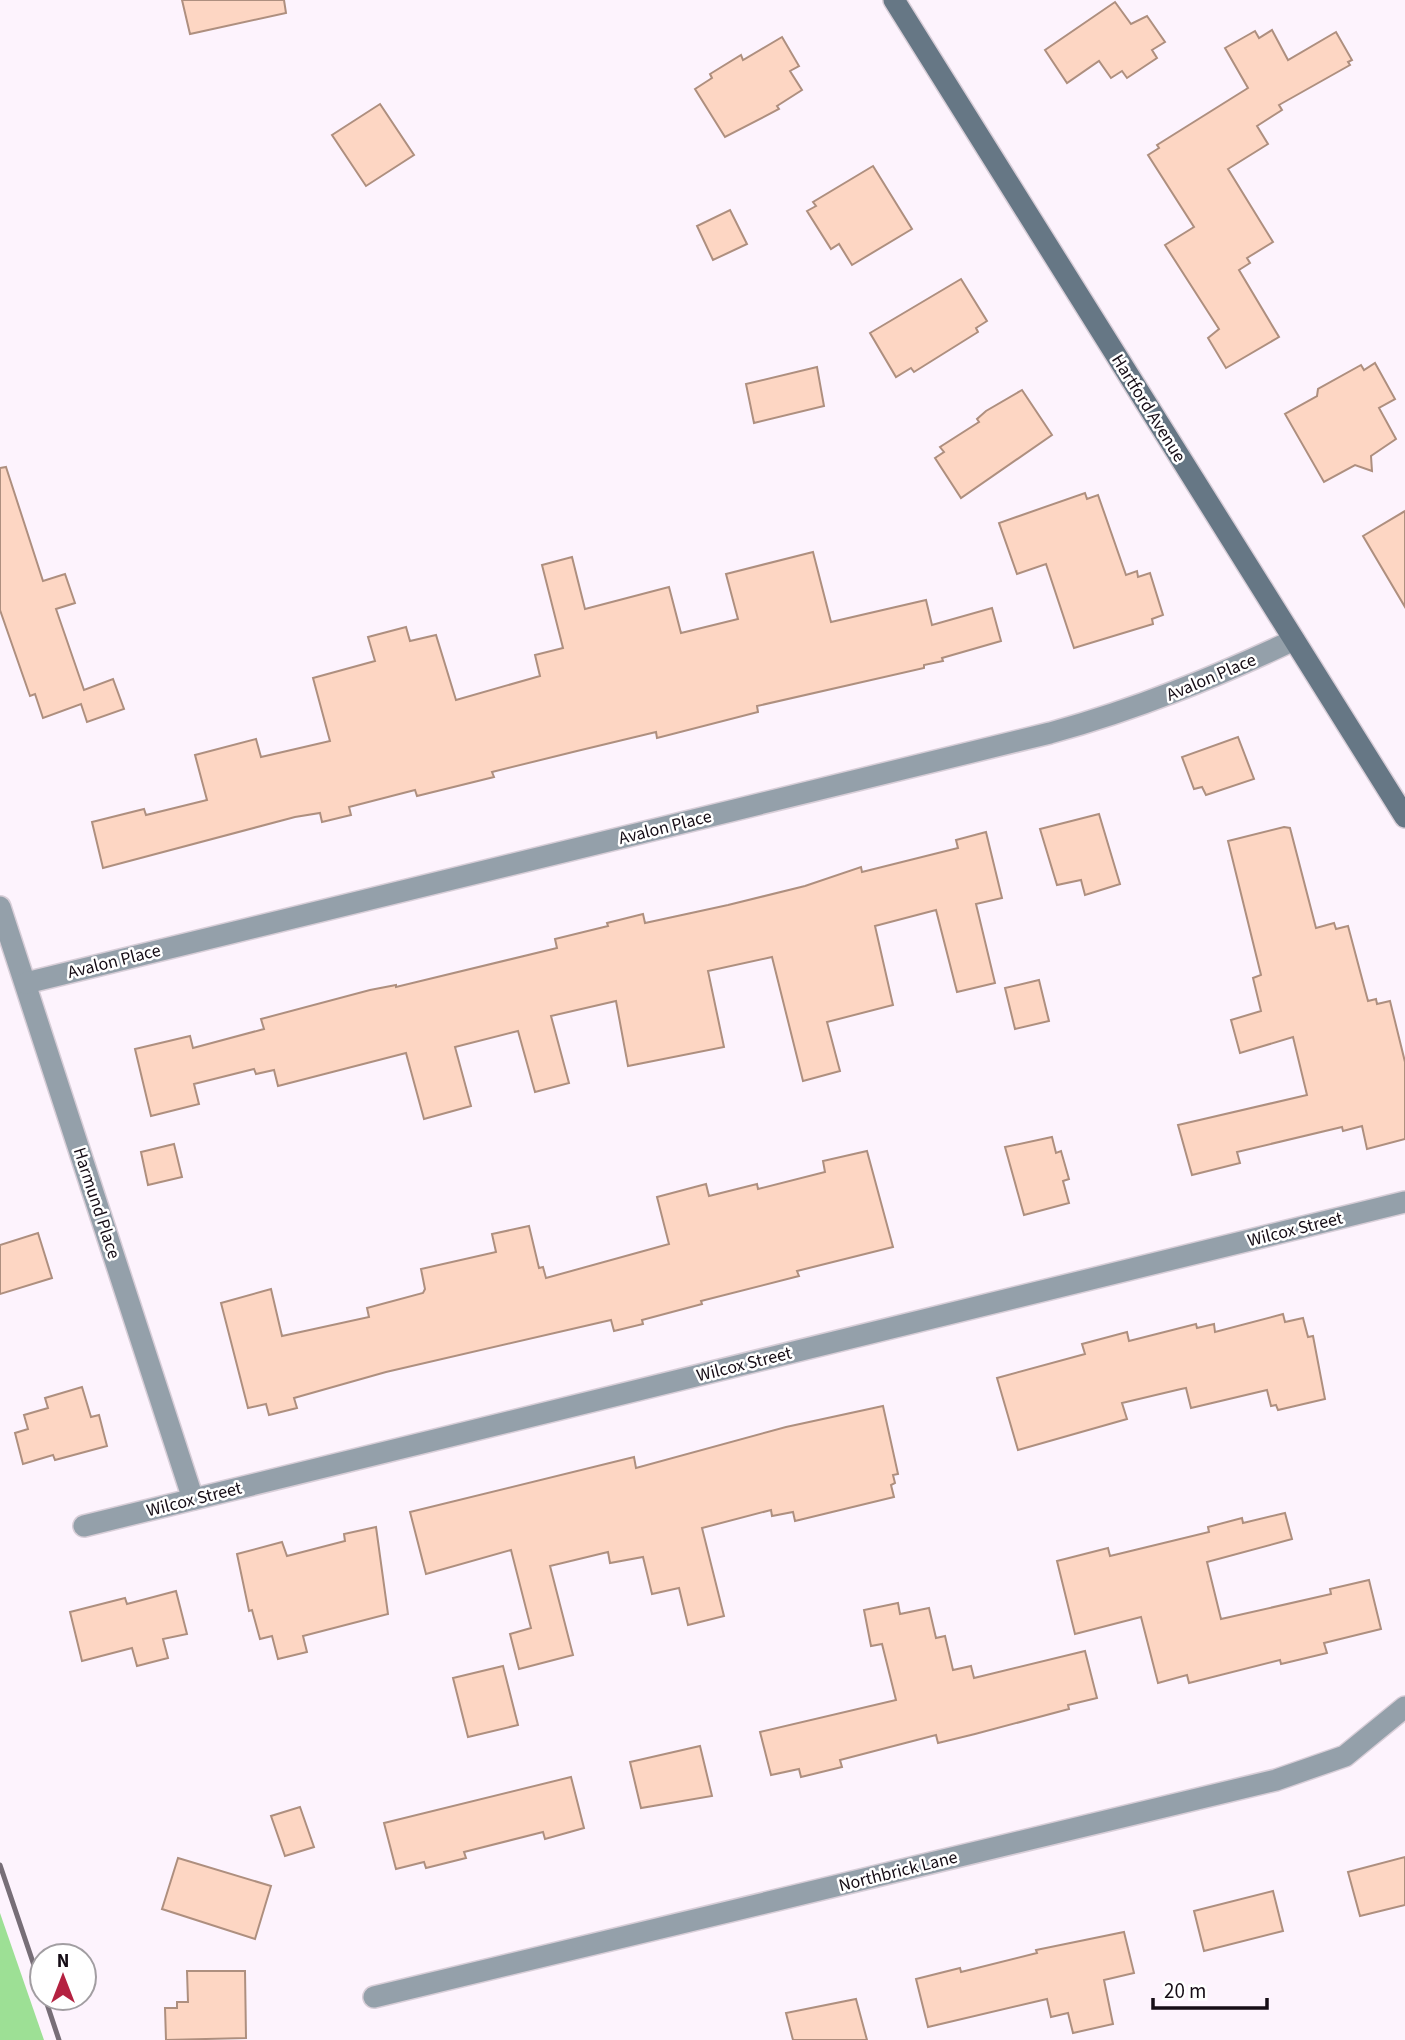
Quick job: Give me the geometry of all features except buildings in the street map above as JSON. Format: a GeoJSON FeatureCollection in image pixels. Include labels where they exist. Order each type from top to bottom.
{"type":"FeatureCollection","features":[{"type":"Feature","properties":{"kind":"street","name":"Hartford Avenue"},"geometry":{"type":"LineString","coordinates":[[894,0],[1405,817]]}},
{"type":"Feature","properties":{"kind":"street","name":"Avalon Place"},"geometry":{"type":"LineString","coordinates":[[26,983],[1051,733],[1142,706],[1199,684],[1294,640]]}},
{"type":"Feature","properties":{"kind":"street","name":"Harmund Place"},"geometry":{"type":"LineString","coordinates":[[0,907],[193,1499]]}},
{"type":"Feature","properties":{"kind":"street","name":"Wilcox Street"},"geometry":{"type":"LineString","coordinates":[[84,1526],[1405,1202]]}},
{"type":"Feature","properties":{"kind":"street","name":"Northbrick Lane"},"geometry":{"type":"LineString","coordinates":[[374,1997],[1276,1780],[1345,1756],[1405,1707]]}},
{"type":"Feature","properties":{"kind":"green space"},"geometry":{"type":"Polygon","coordinates":[[[0,1913],[28,1994],[28,2012],[34,2012],[44,2040],[0,2040],[0,1913]]]}},
{"type":"Feature","properties":{"kind":"railway"},"geometry":{"type":"LineString","coordinates":[[0,1865],[28,1948]]}},
{"type":"Feature","properties":{"kind":"railway"},"geometry":{"type":"LineString","coordinates":[[50,2012],[59,2040]]}}]}
